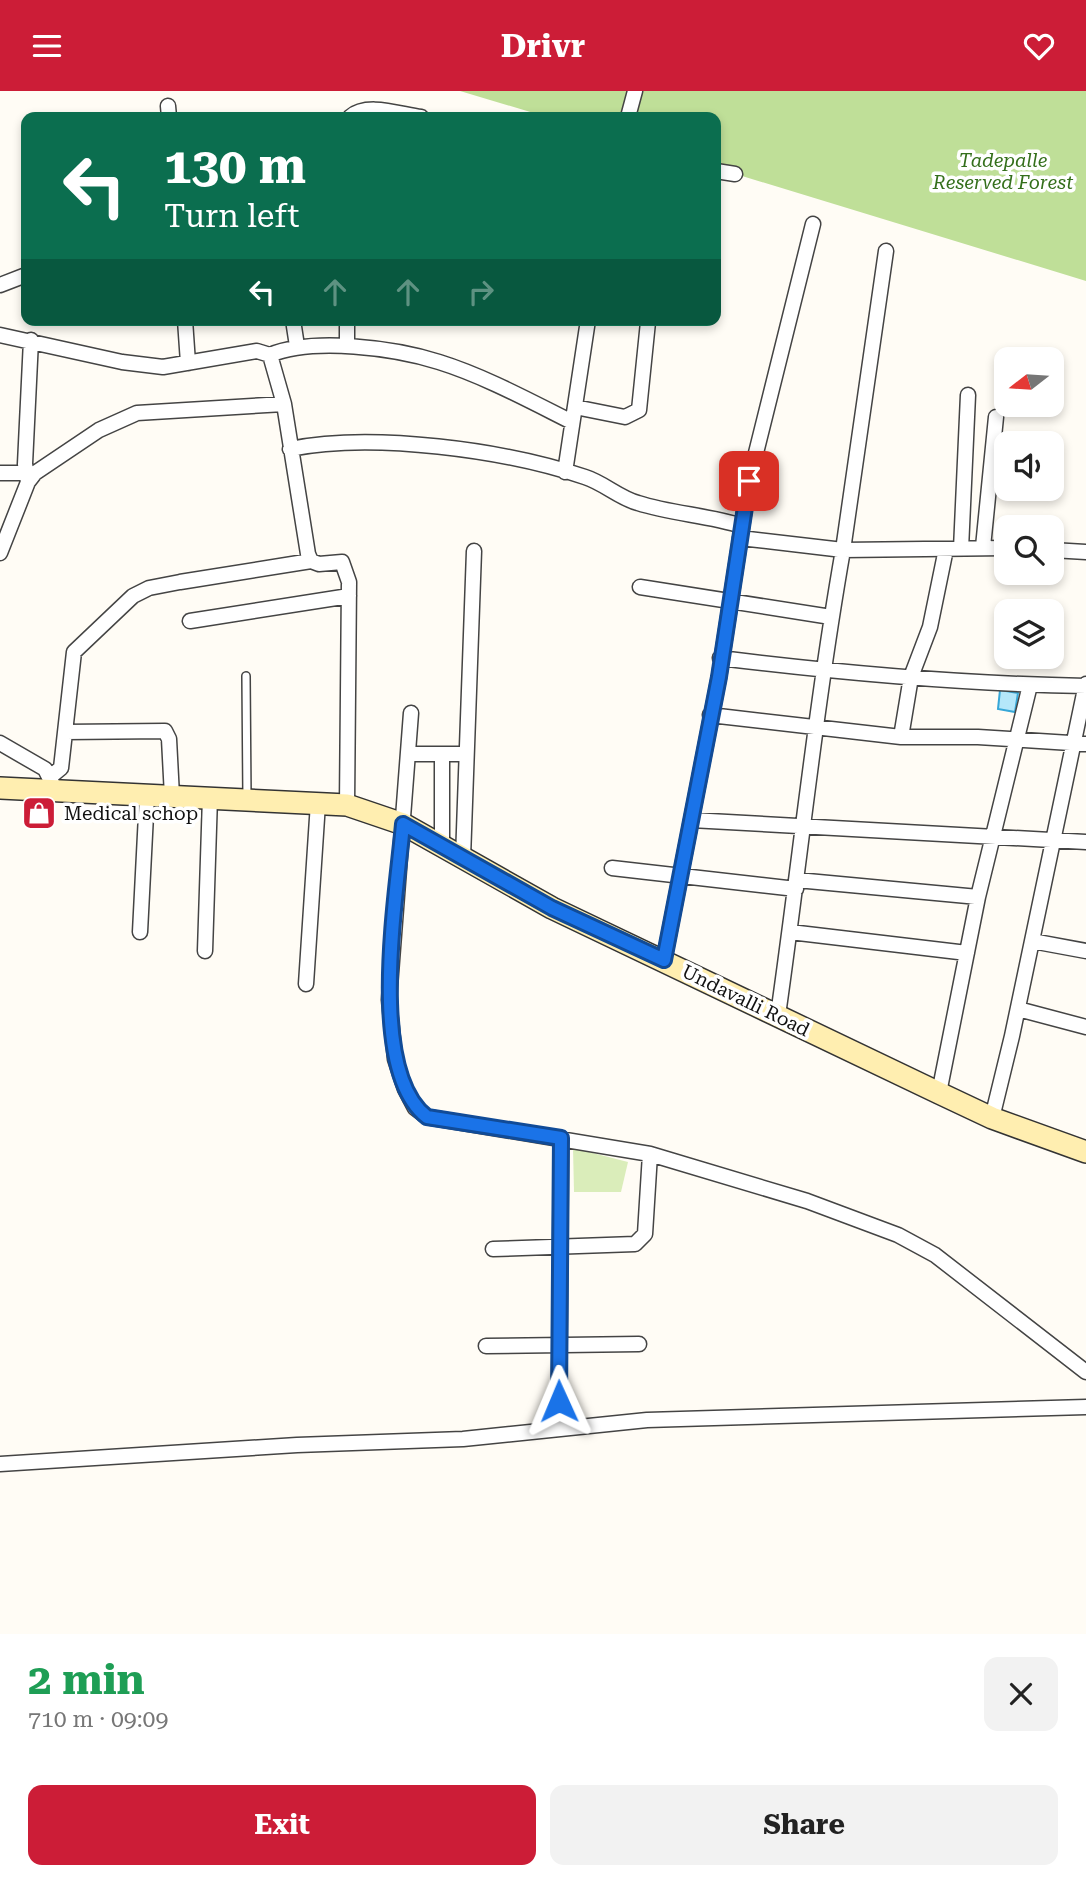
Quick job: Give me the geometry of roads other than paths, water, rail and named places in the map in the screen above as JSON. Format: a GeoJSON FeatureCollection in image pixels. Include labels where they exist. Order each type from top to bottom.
{"type":"FeatureCollection","features":[{"type":"Feature","properties":{"kind":"main road","name":"Undavalli Road"},"geometry":{"type":"LineString","coordinates":[[0,788],[52,783],[147,795],[347,805],[403,824],[552,908],[992,1118],[1086,1152]]}},
{"type":"Feature","properties":{"kind":"street"},"geometry":{"type":"LineString","coordinates":[[629,112],[635,91]]}},
{"type":"Feature","properties":{"kind":"street"},"geometry":{"type":"LineString","coordinates":[[356,112],[369,109],[388,112]]}},
{"type":"Feature","properties":{"kind":"street"},"geometry":{"type":"LineString","coordinates":[[721,172],[735,174]]}},
{"type":"Feature","properties":{"kind":"street"},"geometry":{"type":"LineString","coordinates":[[664,960],[758,443],[813,224]]}},
{"type":"Feature","properties":{"kind":"street"},"geometry":{"type":"LineString","coordinates":[[778,1015],[822,671],[843,550],[886,251]]}},
{"type":"Feature","properties":{"kind":"street"},"geometry":{"type":"LineString","coordinates":[[0,285],[21,277]]}},
{"type":"Feature","properties":{"kind":"street"},"geometry":{"type":"LineString","coordinates":[[185,326],[188,363]]}},
{"type":"Feature","properties":{"kind":"street"},"geometry":{"type":"LineString","coordinates":[[294,326],[297,346]]}},
{"type":"Feature","properties":{"kind":"street"},"geometry":{"type":"LineString","coordinates":[[347,326],[347,346]]}},
{"type":"Feature","properties":{"kind":"street"},"geometry":{"type":"LineString","coordinates":[[565,472],[587,326]]}},
{"type":"Feature","properties":{"kind":"street"},"geometry":{"type":"LineString","coordinates":[[575,407],[625,417],[639,410],[648,326]]}},
{"type":"Feature","properties":{"kind":"street"},"geometry":{"type":"LineString","coordinates":[[0,335],[122,362],[163,367],[257,351],[270,355],[297,346],[347,346],[442,363],[572,422]]}},
{"type":"Feature","properties":{"kind":"street"},"geometry":{"type":"LineString","coordinates":[[0,553],[27,477],[31,340]]}},
{"type":"Feature","properties":{"kind":"street"},"geometry":{"type":"LineString","coordinates":[[270,355],[284,404],[304,542],[311,561]]}},
{"type":"Feature","properties":{"kind":"street"},"geometry":{"type":"LineString","coordinates":[[961,549],[968,395]]}},
{"type":"Feature","properties":{"kind":"street"},"geometry":{"type":"LineString","coordinates":[[0,473],[27,477],[99,430],[137,413],[284,404]]}},
{"type":"Feature","properties":{"kind":"street"},"geometry":{"type":"LineString","coordinates":[[983,547],[996,417]]}},
{"type":"Feature","properties":{"kind":"street"},"geometry":{"type":"LineString","coordinates":[[290,449],[330,442],[439,448],[565,472],[588,478],[636,503],[741,532],[843,550],[994,547]]}},
{"type":"Feature","properties":{"kind":"street"},"geometry":{"type":"LineString","coordinates":[[901,737],[911,677],[930,627],[946,549]]}},
{"type":"Feature","properties":{"kind":"street"},"geometry":{"type":"LineString","coordinates":[[463,858],[474,551]]}},
{"type":"Feature","properties":{"kind":"street"},"geometry":{"type":"LineString","coordinates":[[1064,551],[1086,552]]}},
{"type":"Feature","properties":{"kind":"street"},"geometry":{"type":"LineString","coordinates":[[0,743],[34,760],[52,783],[61,768],[74,652],[133,596],[149,588],[180,582],[311,561],[320,564],[342,562],[347,572],[349,596],[347,805]]}},
{"type":"Feature","properties":{"kind":"street"},"geometry":{"type":"LineString","coordinates":[[640,587],[831,617]]}},
{"type":"Feature","properties":{"kind":"street"},"geometry":{"type":"LineString","coordinates":[[190,621],[349,596]]}},
{"type":"Feature","properties":{"kind":"street"},"geometry":{"type":"LineString","coordinates":[[720,658],[822,671],[1030,685],[1086,685],[1079,743],[1052,842],[1018,1009],[992,1118]]}},
{"type":"Feature","properties":{"kind":"street"},"geometry":{"type":"LineString","coordinates":[[939,1093],[978,897],[995,840],[1030,685]]}},
{"type":"Feature","properties":{"kind":"street"},"geometry":{"type":"LineString","coordinates":[[411,713],[389,1000],[395,1059],[415,1108],[427,1117],[650,1154],[807,1201],[898,1235],[935,1255],[1086,1372]]}},
{"type":"Feature","properties":{"kind":"street"},"geometry":{"type":"LineString","coordinates":[[710,715],[901,737],[1016,738],[1079,743]]}},
{"type":"Feature","properties":{"kind":"street"},"geometry":{"type":"LineString","coordinates":[[65,732],[165,731],[169,739],[172,796]]}},
{"type":"Feature","properties":{"kind":"street"},"geometry":{"type":"LineString","coordinates":[[408,754],[466,754]]}},
{"type":"Feature","properties":{"kind":"street"},"geometry":{"type":"LineString","coordinates":[[442,754],[442,846]]}},
{"type":"Feature","properties":{"kind":"street"},"geometry":{"type":"LineString","coordinates":[[139,932],[147,795]]}},
{"type":"Feature","properties":{"kind":"street"},"geometry":{"type":"LineString","coordinates":[[205,951],[210,797]]}},
{"type":"Feature","properties":{"kind":"street"},"geometry":{"type":"LineString","coordinates":[[306,984],[318,803]]}},
{"type":"Feature","properties":{"kind":"street"},"geometry":{"type":"LineString","coordinates":[[691,820],[995,840],[1086,842]]}},
{"type":"Feature","properties":{"kind":"street"},"geometry":{"type":"LineString","coordinates":[[612,868],[978,897]]}},
{"type":"Feature","properties":{"kind":"street"},"geometry":{"type":"LineString","coordinates":[[790,932],[967,953]]}},
{"type":"Feature","properties":{"kind":"street"},"geometry":{"type":"LineString","coordinates":[[1032,941],[1086,951]]}},
{"type":"Feature","properties":{"kind":"street"},"geometry":{"type":"LineString","coordinates":[[1018,1009],[1086,1027]]}},
{"type":"Feature","properties":{"kind":"street"},"geometry":{"type":"LineString","coordinates":[[559,1429],[561,1138]]}},
{"type":"Feature","properties":{"kind":"street"},"geometry":{"type":"LineString","coordinates":[[492,1249],[635,1244],[641,1241],[645,1234],[650,1154]]}},
{"type":"Feature","properties":{"kind":"street"},"geometry":{"type":"LineString","coordinates":[[486,1346],[639,1344]]}},
{"type":"Feature","properties":{"kind":"street"},"geometry":{"type":"LineString","coordinates":[[0,1464],[297,1445],[463,1439],[647,1420],[1086,1406]]}},
{"type":"Feature","properties":{"kind":"lane"},"geometry":{"type":"LineString","coordinates":[[246,676],[247,800]]}},
{"type":"Feature","properties":{"kind":"water"},"geometry":{"type":"Polygon","coordinates":[[[1000,690],[1018,693],[1015,712],[998,709],[1000,690]]]}},
{"type":"Feature","properties":{"kind":"place","name":"Medical schop"},"geometry":{"type":"Point","coordinates":[39,813]}},
{"type":"Feature","properties":{"kind":"park label","name":"Tadepalle Reserved Forest"},"geometry":{"type":"Point","coordinates":[1003,171]}}]}
